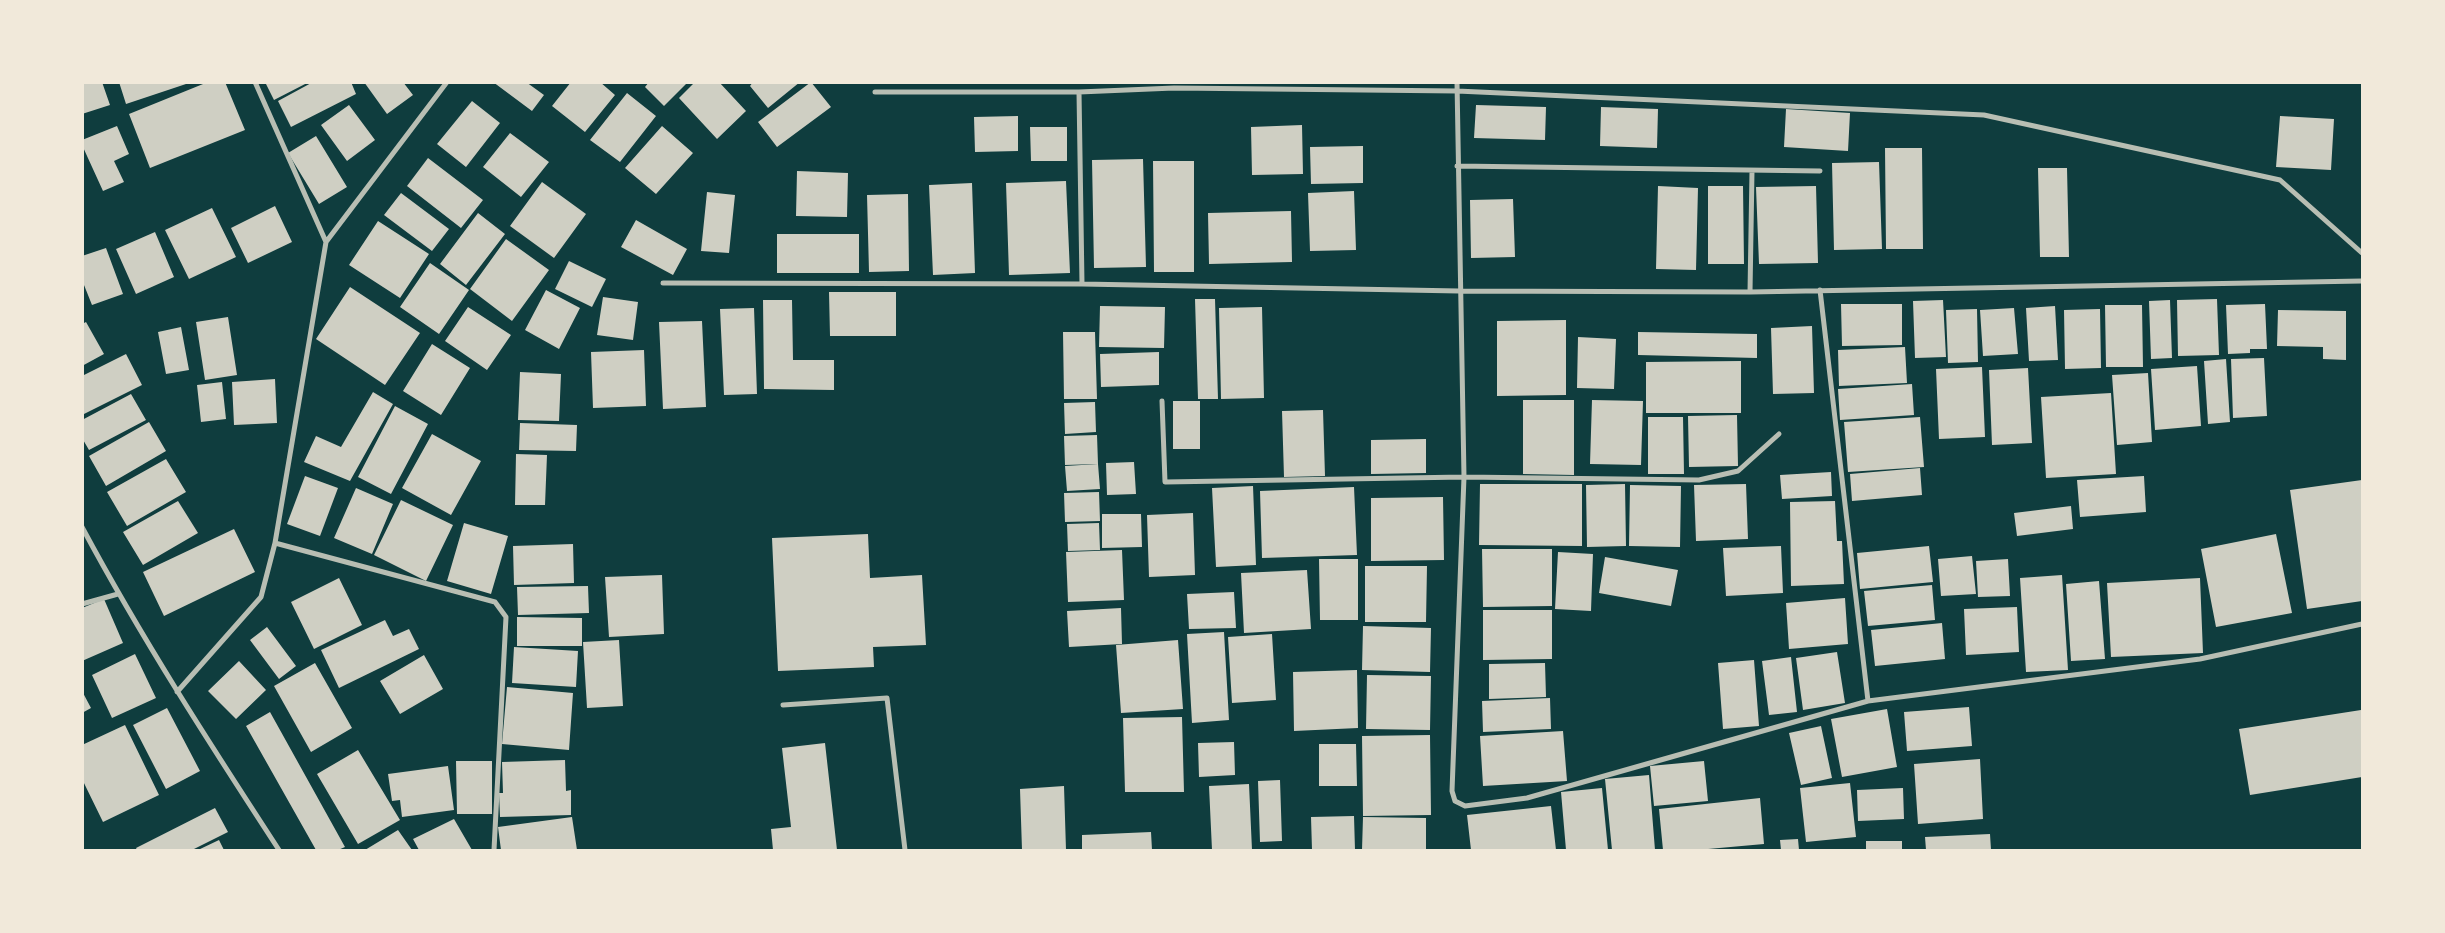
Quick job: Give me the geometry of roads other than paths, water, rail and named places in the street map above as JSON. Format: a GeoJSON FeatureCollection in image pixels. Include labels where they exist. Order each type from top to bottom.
{"type":"FeatureCollection","features":[{"type":"Feature","properties":{"kind":"street"},"geometry":{"type":"LineString","coordinates":[[255,82],[326,242]]}},
{"type":"Feature","properties":{"kind":"street"},"geometry":{"type":"LineString","coordinates":[[176,692],[261,597],[275,542],[326,242],[447,82]]}},
{"type":"Feature","properties":{"kind":"street"},"geometry":{"type":"LineString","coordinates":[[1457,82],[1459,291],[1464,476],[1452,791],[1455,801],[1465,806],[1527,798],[1868,701],[2200,659],[2362,624]]}},
{"type":"Feature","properties":{"kind":"street"},"geometry":{"type":"LineString","coordinates":[[875,92],[1079,92],[1174,85],[1457,91],[1984,115],[2280,180],[2362,253]]}},
{"type":"Feature","properties":{"kind":"street"},"geometry":{"type":"LineString","coordinates":[[1079,92],[1082,284]]}},
{"type":"Feature","properties":{"kind":"street"},"geometry":{"type":"LineString","coordinates":[[1457,166],[1820,171]]}},
{"type":"Feature","properties":{"kind":"street"},"geometry":{"type":"LineString","coordinates":[[1750,292],[1752,171]]}},
{"type":"Feature","properties":{"kind":"street"},"geometry":{"type":"LineString","coordinates":[[663,283],[1082,284],[1459,291],[1750,292],[2362,281]]}},
{"type":"Feature","properties":{"kind":"street"},"geometry":{"type":"LineString","coordinates":[[1820,290],[1868,701]]}},
{"type":"Feature","properties":{"kind":"street"},"geometry":{"type":"LineString","coordinates":[[1162,401],[1165,482],[1464,476],[1699,480],[1738,471],[1779,434]]}},
{"type":"Feature","properties":{"kind":"street"},"geometry":{"type":"LineString","coordinates":[[82,527],[118,594],[176,692],[279,850]]}},
{"type":"Feature","properties":{"kind":"street"},"geometry":{"type":"LineString","coordinates":[[275,542],[495,602],[506,617],[494,850]]}},
{"type":"Feature","properties":{"kind":"street"},"geometry":{"type":"LineString","coordinates":[[82,604],[118,594]]}},
{"type":"Feature","properties":{"kind":"street"},"geometry":{"type":"LineString","coordinates":[[783,705],[887,698],[905,850]]}}]}
